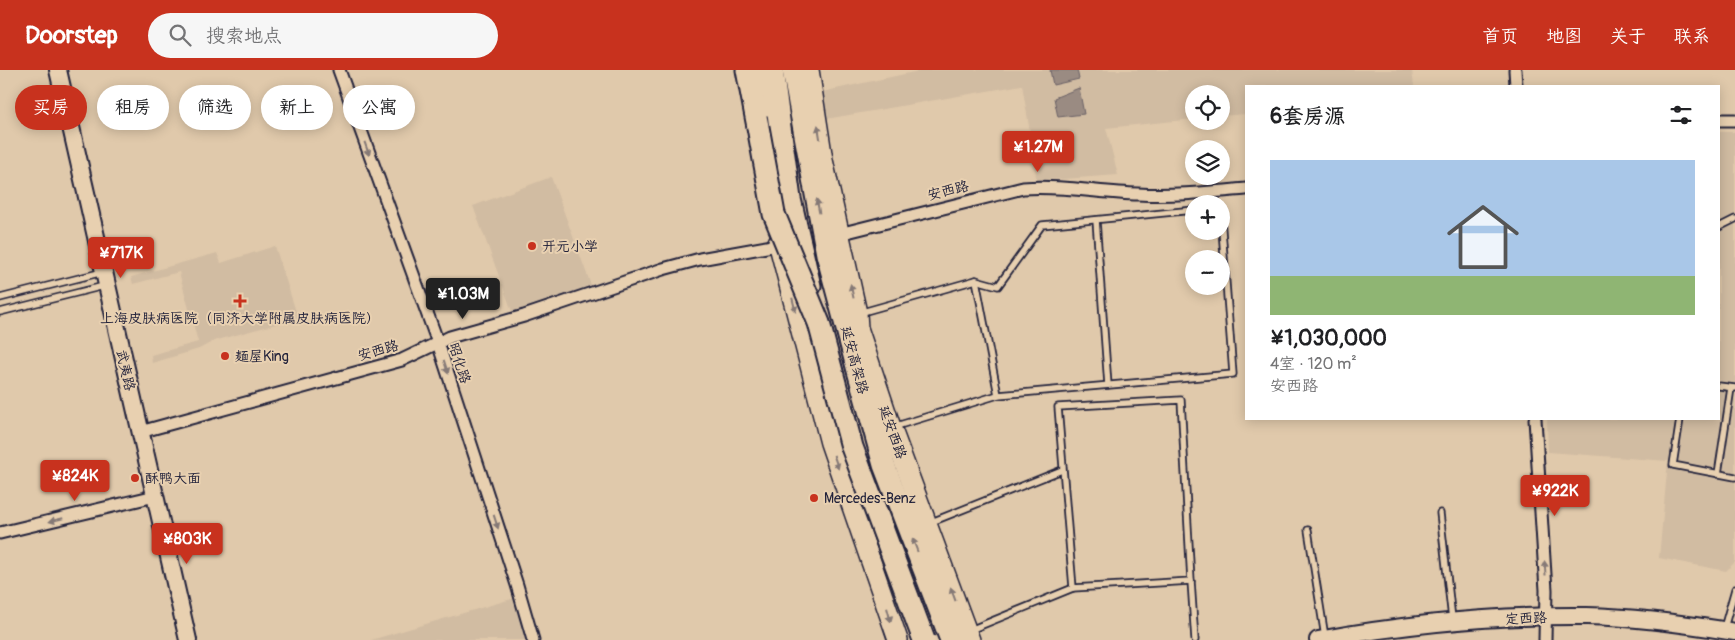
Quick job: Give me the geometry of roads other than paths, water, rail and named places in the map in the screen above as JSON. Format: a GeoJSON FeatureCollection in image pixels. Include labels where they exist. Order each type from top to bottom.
{"type":"FeatureCollection","features":[{"type":"Feature","properties":{"kind":"highway"},"geometry":{"type":"LineString","coordinates":[[747,70],[774,214],[819,323]]}},
{"type":"Feature","properties":{"kind":"highway","name":"延安高架路"},"geometry":{"type":"LineString","coordinates":[[772,70],[790,199],[819,323],[852,447],[922,640]]}},
{"type":"Feature","properties":{"kind":"highway","name":"延安高架路"},"geometry":{"type":"LineString","coordinates":[[793,70],[827,254],[884,465],[963,637]]}},
{"type":"Feature","properties":{"kind":"main road"},"geometry":{"type":"LineString","coordinates":[[740,70],[786,244],[830,443],[898,640]]}},
{"type":"Feature","properties":{"kind":"main road"},"geometry":{"type":"LineString","coordinates":[[761,70],[786,244],[922,640]]}},
{"type":"Feature","properties":{"kind":"main road","name":"延安西路"},"geometry":{"type":"LineString","coordinates":[[809,70],[823,160],[857,313],[858,328],[891,427],[927,524],[963,637]]}},
{"type":"Feature","properties":{"kind":"main road"},"geometry":{"type":"LineString","coordinates":[[866,546],[868,482]]}},
{"type":"Feature","properties":{"kind":"street","name":"武夷路"},"geometry":{"type":"LineString","coordinates":[[58,70],[188,640]]}},
{"type":"Feature","properties":{"kind":"street","name":"昭化路"},"geometry":{"type":"LineString","coordinates":[[339,70],[438,343],[517,585],[533,640]]}},
{"type":"Feature","properties":{"kind":"street"},"geometry":{"type":"LineString","coordinates":[[1515,70],[1516,85]]}},
{"type":"Feature","properties":{"kind":"street"},"geometry":{"type":"LineString","coordinates":[[1720,120],[1735,120]]}},
{"type":"Feature","properties":{"kind":"street","name":"安西路"},"geometry":{"type":"LineString","coordinates":[[839,234],[1023,188],[1044,186],[1138,194],[1245,189]]}},
{"type":"Feature","properties":{"kind":"street","name":"安西路"},"geometry":{"type":"LineString","coordinates":[[140,432],[402,360],[457,335],[524,316],[664,269],[700,259],[786,244]]}},
{"type":"Feature","properties":{"kind":"street"},"geometry":{"type":"LineString","coordinates":[[1535,420],[1546,590],[1545,640]]}},
{"type":"Feature","properties":{"kind":"street"},"geometry":{"type":"LineString","coordinates":[[0,533],[155,496]]}},
{"type":"Feature","properties":{"kind":"street","name":"定西路"},"geometry":{"type":"LineString","coordinates":[[1322,639],[1452,621],[1546,616],[1669,622],[1729,631]]}},
{"type":"Feature","properties":{"kind":"lane"},"geometry":{"type":"LineString","coordinates":[[857,313],[976,280],[998,286],[1042,225],[1185,211]]}},
{"type":"Feature","properties":{"kind":"lane"},"geometry":{"type":"LineString","coordinates":[[1720,226],[1735,219]]}},
{"type":"Feature","properties":{"kind":"lane"},"geometry":{"type":"LineString","coordinates":[[1096,220],[1108,385]]}},
{"type":"Feature","properties":{"kind":"lane"},"geometry":{"type":"LineString","coordinates":[[891,427],[998,395],[1233,374],[1223,240]]}},
{"type":"Feature","properties":{"kind":"lane"},"geometry":{"type":"LineString","coordinates":[[0,298],[105,279]]}},
{"type":"Feature","properties":{"kind":"lane"},"geometry":{"type":"LineString","coordinates":[[0,312],[105,279]]}},
{"type":"Feature","properties":{"kind":"lane"},"geometry":{"type":"LineString","coordinates":[[976,280],[998,395]]}},
{"type":"Feature","properties":{"kind":"lane"},"geometry":{"type":"LineString","coordinates":[[1718,474],[1733,388],[1720,386]]}},
{"type":"Feature","properties":{"kind":"lane"},"geometry":{"type":"LineString","coordinates":[[1073,588],[1058,407],[1181,400],[1195,640]]}},
{"type":"Feature","properties":{"kind":"lane"},"geometry":{"type":"LineString","coordinates":[[1680,420],[1673,465],[1735,477]]}},
{"type":"Feature","properties":{"kind":"lane"},"geometry":{"type":"LineString","coordinates":[[927,524],[1062,470]]}},
{"type":"Feature","properties":{"kind":"lane"},"geometry":{"type":"LineString","coordinates":[[1440,513],[1452,621]]}},
{"type":"Feature","properties":{"kind":"lane"},"geometry":{"type":"LineString","coordinates":[[1308,530],[1322,639]]}},
{"type":"Feature","properties":{"kind":"lane"},"geometry":{"type":"LineString","coordinates":[[963,637],[1073,588],[1191,581]]}},
{"type":"Feature","properties":{"kind":"lane"},"geometry":{"type":"LineString","coordinates":[[1729,631],[1735,589]]}},
{"type":"Feature","properties":{"kind":"place","name":"开元小学"},"geometry":{"type":"Point","coordinates":[532,246]}},
{"type":"Feature","properties":{"kind":"place","name":"上海皮肤病医院（同济大学附属皮肤病医院）"},"geometry":{"type":"Point","coordinates":[240,301]}},
{"type":"Feature","properties":{"kind":"place","name":"麺屋King"},"geometry":{"type":"Point","coordinates":[225,356]}},
{"type":"Feature","properties":{"kind":"place","name":"酥鸭大面"},"geometry":{"type":"Point","coordinates":[135,478]}},
{"type":"Feature","properties":{"kind":"place","name":"Mercedes-Benz"},"geometry":{"type":"Point","coordinates":[814,498]}}]}
